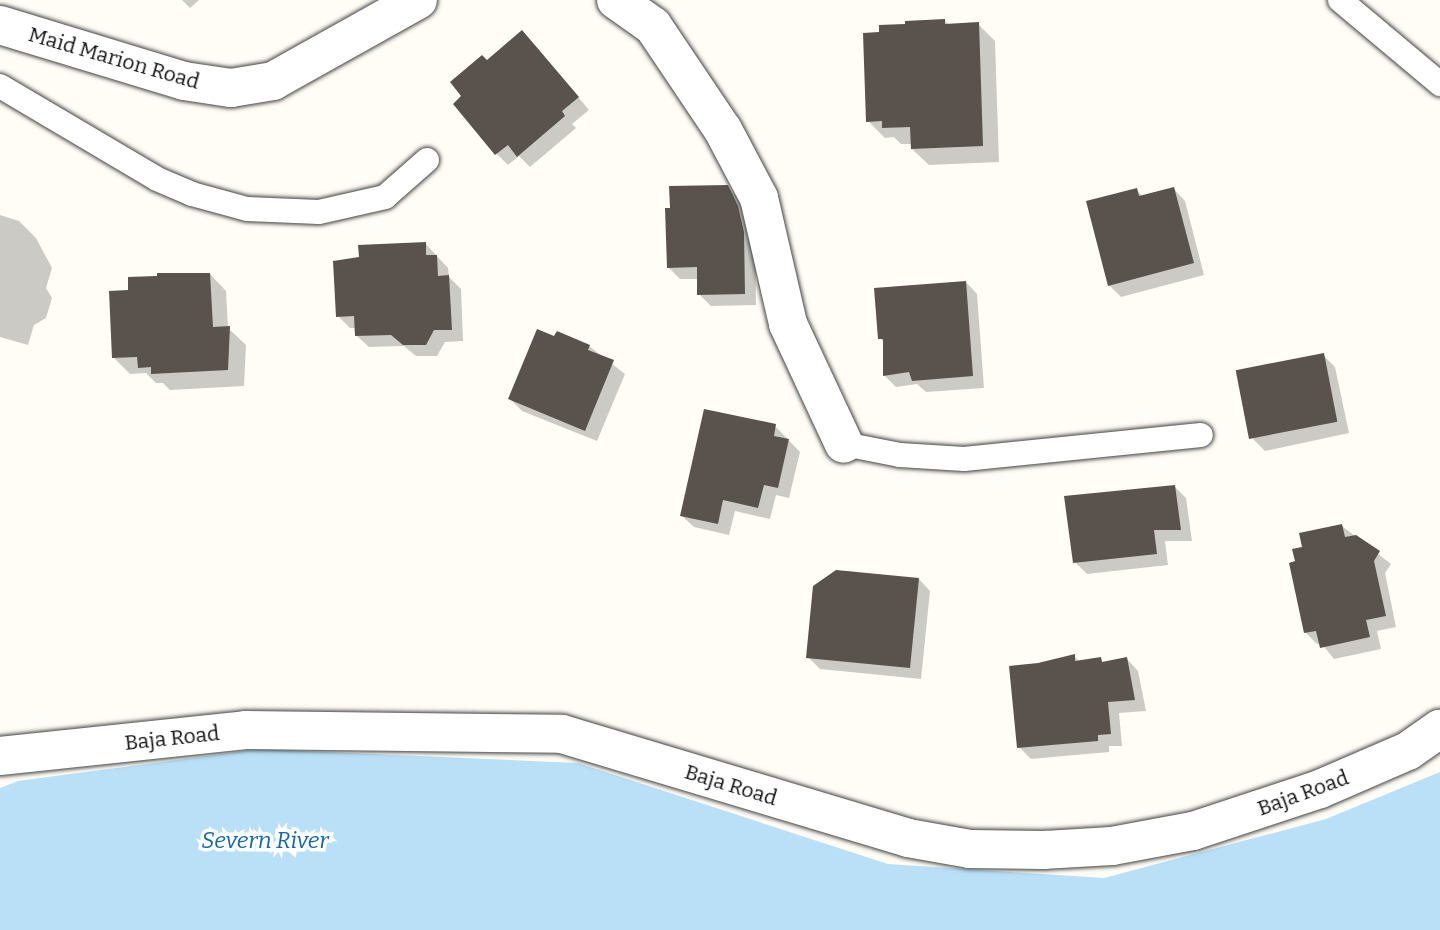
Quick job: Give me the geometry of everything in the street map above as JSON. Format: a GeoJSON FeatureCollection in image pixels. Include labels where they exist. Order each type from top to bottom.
{"type":"FeatureCollection","features":[{"type":"Feature","properties":{"kind":"street","name":"Maid Marion Road"},"geometry":{"type":"LineString","coordinates":[[0,25],[184,81],[231,88],[273,81],[418,0]]}},
{"type":"Feature","properties":{"kind":"street"},"geometry":{"type":"LineString","coordinates":[[616,0],[653,26],[723,130],[759,198],[788,324],[844,444]]}},
{"type":"Feature","properties":{"kind":"street","name":"Baja Road"},"geometry":{"type":"LineString","coordinates":[[0,756],[246,730],[562,734],[908,838],[970,849],[1043,850],[1112,846],[1193,831],[1320,789],[1408,751],[1440,729]]}},
{"type":"Feature","properties":{"kind":"lane"},"geometry":{"type":"LineString","coordinates":[[1340,0],[1440,85]]}},
{"type":"Feature","properties":{"kind":"lane"},"geometry":{"type":"LineString","coordinates":[[0,86],[157,179],[192,194],[247,209],[319,212],[386,197],[427,160]]}},
{"type":"Feature","properties":{"kind":"lane"},"geometry":{"type":"LineString","coordinates":[[844,444],[900,454],[964,459],[1201,435]]}},
{"type":"Feature","properties":{"kind":"water","name":"Severn River"},"geometry":{"type":"Polygon","coordinates":[[[259,749],[578,763],[888,864],[1104,878],[1326,819],[1440,772],[1440,930],[0,930],[0,788],[18,781],[259,749]]]}},
{"type":"Feature","properties":{"kind":"building"},"geometry":{"type":"Polygon","coordinates":[[[945,19],[945,24],[979,22],[983,146],[911,149],[910,127],[882,128],[882,121],[866,122],[863,33],[879,32],[879,25],[945,19]]]}},
{"type":"Feature","properties":{"kind":"building"},"geometry":{"type":"Polygon","coordinates":[[[522,30],[579,97],[562,111],[565,116],[517,157],[508,145],[495,155],[453,104],[461,96],[450,82],[482,55],[487,60],[522,30]]]}},
{"type":"Feature","properties":{"kind":"building"},"geometry":{"type":"Polygon","coordinates":[[[728,185],[738,206],[744,232],[745,294],[697,295],[697,267],[667,268],[665,208],[670,208],[669,186],[728,185]]]}},
{"type":"Feature","properties":{"kind":"building"},"geometry":{"type":"Polygon","coordinates":[[[1174,187],[1194,263],[1108,286],[1086,201],[1137,188],[1139,196],[1174,187]]]}},
{"type":"Feature","properties":{"kind":"building"},"geometry":{"type":"Polygon","coordinates":[[[426,242],[426,255],[437,255],[438,276],[449,275],[452,330],[434,330],[426,345],[403,345],[391,335],[355,336],[354,316],[336,317],[333,261],[359,257],[358,245],[426,242]]]}},
{"type":"Feature","properties":{"kind":"building"},"geometry":{"type":"Polygon","coordinates":[[[157,273],[210,273],[213,327],[230,326],[228,370],[151,374],[151,367],[138,368],[137,357],[112,358],[109,291],[128,290],[128,277],[157,276],[157,273]]]}},
{"type":"Feature","properties":{"kind":"building"},"geometry":{"type":"Polygon","coordinates":[[[966,281],[973,376],[912,381],[909,372],[883,376],[883,339],[878,339],[874,288],[966,281]]]}},
{"type":"Feature","properties":{"kind":"building"},"geometry":{"type":"Polygon","coordinates":[[[537,329],[554,336],[557,331],[590,345],[588,350],[614,360],[585,431],[508,399],[537,329]]]}},
{"type":"Feature","properties":{"kind":"building"},"geometry":{"type":"Polygon","coordinates":[[[1324,353],[1337,422],[1249,439],[1236,370],[1324,353]]]}},
{"type":"Feature","properties":{"kind":"building"},"geometry":{"type":"Polygon","coordinates":[[[704,409],[776,424],[774,436],[789,439],[778,488],[764,485],[758,508],[723,500],[718,524],[680,516],[704,409]]]}},
{"type":"Feature","properties":{"kind":"building"},"geometry":{"type":"Polygon","coordinates":[[[1175,485],[1181,530],[1154,530],[1157,554],[1073,563],[1064,496],[1175,485]]]}},
{"type":"Feature","properties":{"kind":"building"},"geometry":{"type":"Polygon","coordinates":[[[1342,524],[1345,537],[1356,535],[1380,551],[1374,561],[1386,616],[1366,620],[1370,637],[1320,648],[1316,631],[1304,633],[1289,563],[1295,561],[1292,549],[1302,547],[1299,533],[1342,524]]]}},
{"type":"Feature","properties":{"kind":"building"},"geometry":{"type":"Polygon","coordinates":[[[836,570],[919,578],[910,668],[806,658],[813,586],[836,570]]]}},
{"type":"Feature","properties":{"kind":"building"},"geometry":{"type":"Polygon","coordinates":[[[1075,654],[1075,661],[1101,657],[1102,662],[1127,657],[1135,700],[1108,702],[1111,734],[1098,735],[1098,741],[1017,748],[1009,666],[1038,663],[1075,654]]]}}]}
